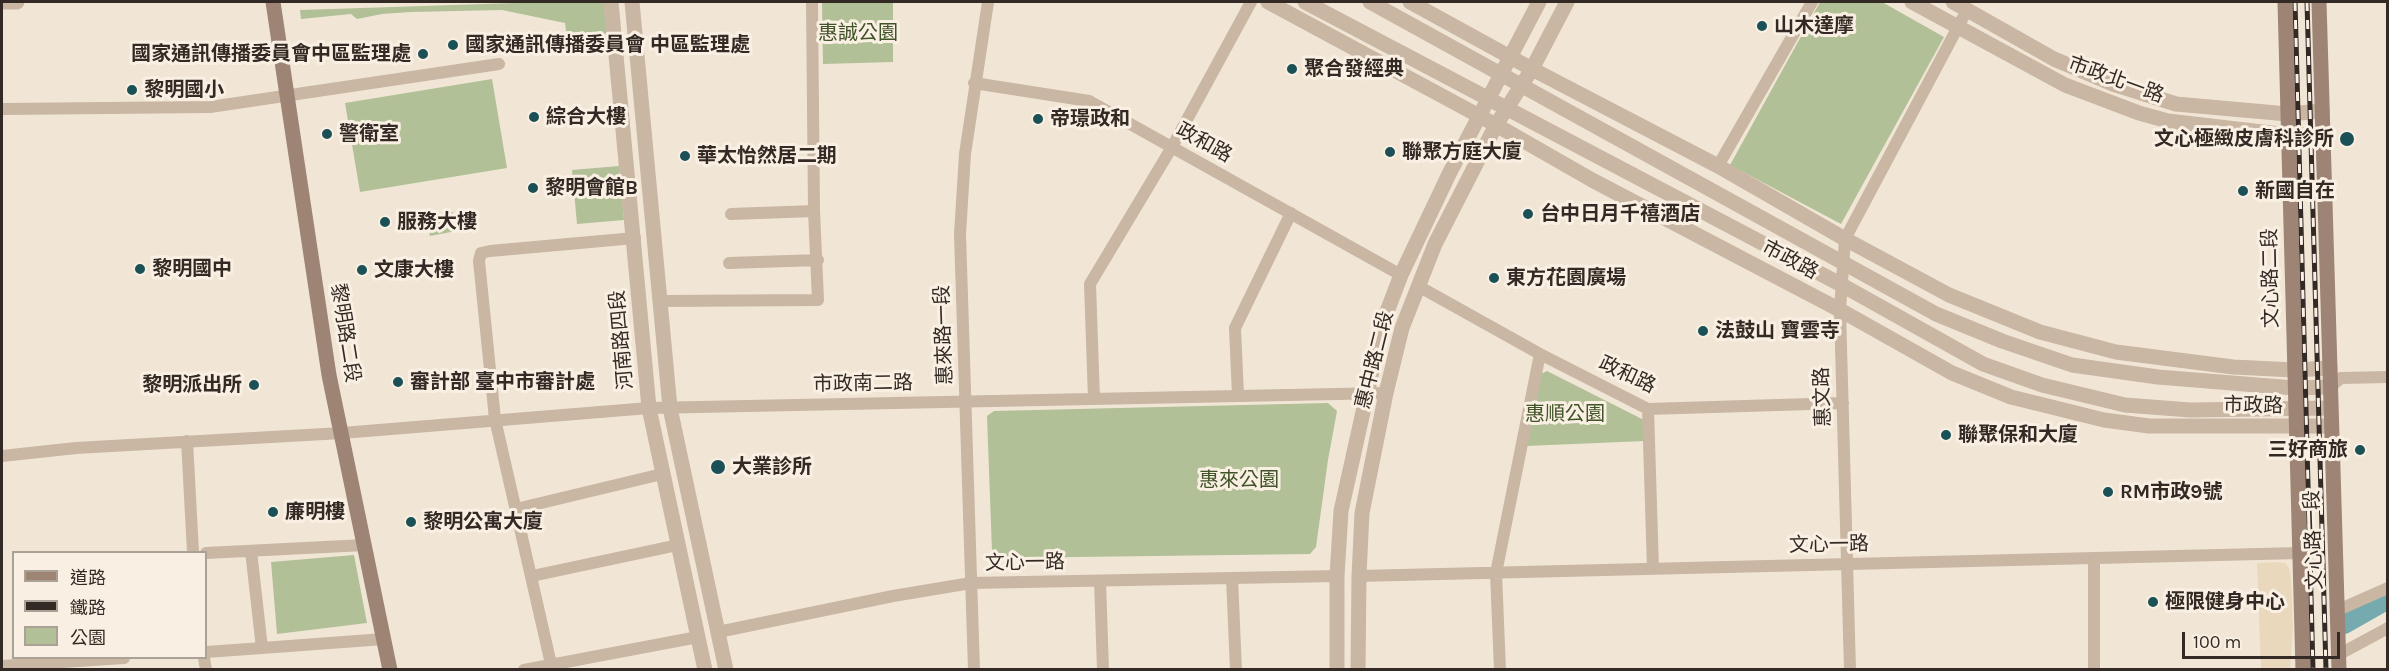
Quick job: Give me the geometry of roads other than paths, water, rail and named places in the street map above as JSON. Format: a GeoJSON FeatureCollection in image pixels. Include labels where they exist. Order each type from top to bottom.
{"type":"FeatureCollection","features":[{"type":"Feature","properties":{"kind":"main road","name":"黎明路二段"},"geometry":{"type":"LineString","coordinates":[[273,2],[329,375],[390,669]]}},
{"type":"Feature","properties":{"kind":"main road","name":"文心路二段"},"geometry":{"type":"LineString","coordinates":[[2285,2],[2300,553]]}},
{"type":"Feature","properties":{"kind":"main road"},"geometry":{"type":"LineString","coordinates":[[2319,2],[2333,378],[2330,408]]}},
{"type":"Feature","properties":{"kind":"main road","name":"文心路一段"},"geometry":{"type":"LineString","coordinates":[[2330,408],[2339,662]]}},
{"type":"Feature","properties":{"kind":"main road","name":"文心路一段"},"geometry":{"type":"LineString","coordinates":[[2300,553],[2303,669]]}},
{"type":"Feature","properties":{"kind":"street"},"geometry":{"type":"LineString","coordinates":[[2,2],[17,2]]}},
{"type":"Feature","properties":{"kind":"street","name":"河南路四段"},"geometry":{"type":"LineString","coordinates":[[611,2],[635,238],[649,408],[705,669]]}},
{"type":"Feature","properties":{"kind":"street"},"geometry":{"type":"LineString","coordinates":[[632,2],[669,408],[726,669]]}},
{"type":"Feature","properties":{"kind":"street"},"geometry":{"type":"LineString","coordinates":[[661,302],[818,300],[814,211],[812,2]]}},
{"type":"Feature","properties":{"kind":"street","name":"惠來路一段"},"geometry":{"type":"LineString","coordinates":[[974,669],[960,234],[965,154],[988,2]]}},
{"type":"Feature","properties":{"kind":"street"},"geometry":{"type":"LineString","coordinates":[[1094,399],[1090,284],[1172,147],[1251,2]]}},
{"type":"Feature","properties":{"kind":"street","name":"市政路"},"geometry":{"type":"LineString","coordinates":[[1268,2],[1593,180],[1840,310],[1952,373],[2011,397],[2104,420],[2149,426],[2331,426]]}},
{"type":"Feature","properties":{"kind":"street","name":"市政路"},"geometry":{"type":"LineString","coordinates":[[1305,2],[1840,284],[1983,364],[2076,395],[2135,406],[2190,410],[2330,408]]}},
{"type":"Feature","properties":{"kind":"street","name":"市政路"},"geometry":{"type":"LineString","coordinates":[[1370,2],[1936,314],[2002,341],[2072,365],[2158,377],[2294,388],[2333,378]]}},
{"type":"Feature","properties":{"kind":"street","name":"市政路"},"geometry":{"type":"LineString","coordinates":[[1410,2],[1718,166],[1949,295],[2040,332],[2116,352],[2233,367],[2294,370],[2333,378]]}},
{"type":"Feature","properties":{"kind":"street","name":"惠中路二段"},"geometry":{"type":"LineString","coordinates":[[1337,669],[1337,576],[1341,511],[1365,394],[1383,322],[1401,275],[1478,116],[1539,2]]}},
{"type":"Feature","properties":{"kind":"street","name":"惠中路二段"},"geometry":{"type":"LineString","coordinates":[[1358,669],[1362,513],[1386,393],[1402,328],[1435,244],[1496,125],[1532,69],[1567,2]]}},
{"type":"Feature","properties":{"kind":"street"},"geometry":{"type":"LineString","coordinates":[[1718,166],[1812,2]]}},
{"type":"Feature","properties":{"kind":"street","name":"市政北一路"},"geometry":{"type":"LineString","coordinates":[[1912,2],[2065,85],[2139,113],[2168,121],[2288,135],[2323,135]]}},
{"type":"Feature","properties":{"kind":"street","name":"市政北一路"},"geometry":{"type":"LineString","coordinates":[[1953,2],[2054,59],[2113,84],[2176,104],[2288,114],[2322,111]]}},
{"type":"Feature","properties":{"kind":"street","name":"惠文路"},"geometry":{"type":"LineString","coordinates":[[1850,669],[1840,310],[1840,284],[1845,238],[1967,10]]}},
{"type":"Feature","properties":{"kind":"street"},"geometry":{"type":"LineString","coordinates":[[2,109],[210,107],[287,94],[339,90],[400,78],[499,64]]}},
{"type":"Feature","properties":{"kind":"street","name":"政和路"},"geometry":{"type":"LineString","coordinates":[[974,83],[1089,101],[1401,275]]}},
{"type":"Feature","properties":{"kind":"street"},"geometry":{"type":"LineString","coordinates":[[731,214],[814,211]]}},
{"type":"Feature","properties":{"kind":"street"},"geometry":{"type":"LineString","coordinates":[[1238,396],[1235,328],[1291,213]]}},
{"type":"Feature","properties":{"kind":"street"},"geometry":{"type":"LineString","coordinates":[[551,664],[495,419],[479,261],[481,253],[490,250],[635,238]]}},
{"type":"Feature","properties":{"kind":"street"},"geometry":{"type":"LineString","coordinates":[[729,263],[817,260]]}},
{"type":"Feature","properties":{"kind":"street","name":"政和路"},"geometry":{"type":"LineString","coordinates":[[1418,286],[1540,354],[1648,410],[1843,403]]}},
{"type":"Feature","properties":{"kind":"street"},"geometry":{"type":"LineString","coordinates":[[1500,669],[1496,573],[1540,354]]}},
{"type":"Feature","properties":{"kind":"street"},"geometry":{"type":"LineString","coordinates":[[2333,378],[2388,377]]}},
{"type":"Feature","properties":{"kind":"street","name":"市政南二路"},"geometry":{"type":"LineString","coordinates":[[2,456],[76,448],[342,433],[649,408],[1386,393]]}},
{"type":"Feature","properties":{"kind":"street"},"geometry":{"type":"LineString","coordinates":[[1648,410],[1653,569]]}},
{"type":"Feature","properties":{"kind":"street"},"geometry":{"type":"LineString","coordinates":[[187,441],[193,551]]}},
{"type":"Feature","properties":{"kind":"street"},"geometry":{"type":"LineString","coordinates":[[516,509],[662,474]]}},
{"type":"Feature","properties":{"kind":"street"},"geometry":{"type":"LineString","coordinates":[[207,553],[365,545]]}},
{"type":"Feature","properties":{"kind":"street"},"geometry":{"type":"LineString","coordinates":[[532,576],[678,545]]}},
{"type":"Feature","properties":{"kind":"street"},"geometry":{"type":"LineString","coordinates":[[251,551],[262,648]]}},
{"type":"Feature","properties":{"kind":"street","name":"文心一路"},"geometry":{"type":"LineString","coordinates":[[1359,576],[2300,553]]}},
{"type":"Feature","properties":{"kind":"street"},"geometry":{"type":"LineString","coordinates":[[2094,558],[2094,669]]}},
{"type":"Feature","properties":{"kind":"street","name":"文心一路"},"geometry":{"type":"LineString","coordinates":[[718,632],[893,596],[971,584],[1337,576]]}},
{"type":"Feature","properties":{"kind":"street"},"geometry":{"type":"LineString","coordinates":[[1232,579],[1236,669]]}},
{"type":"Feature","properties":{"kind":"street"},"geometry":{"type":"LineString","coordinates":[[1100,581],[1103,669]]}},
{"type":"Feature","properties":{"kind":"street"},"geometry":{"type":"LineString","coordinates":[[2338,610],[2388,588]]}},
{"type":"Feature","properties":{"kind":"street"},"geometry":{"type":"LineString","coordinates":[[2339,662],[2388,628]]}},
{"type":"Feature","properties":{"kind":"street"},"geometry":{"type":"LineString","coordinates":[[524,669],[698,637]]}},
{"type":"Feature","properties":{"kind":"street"},"geometry":{"type":"LineString","coordinates":[[207,652],[384,639]]}},
{"type":"Feature","properties":{"kind":"street"},"geometry":{"type":"LineString","coordinates":[[2,666],[97,659]]}},
{"type":"Feature","properties":{"kind":"waterway"},"geometry":{"type":"LineString","coordinates":[[2344,624],[2388,599]]}},
{"type":"Feature","properties":{"kind":"railway"},"geometry":{"type":"LineString","coordinates":[[2295,2],[2313,670]]}},
{"type":"Feature","properties":{"kind":"railway"},"geometry":{"type":"LineString","coordinates":[[2307,2],[2326,670]]}},
{"type":"Feature","properties":{"kind":"place","name":"山木達摩"},"geometry":{"type":"Point","coordinates":[1762,26]}},
{"type":"Feature","properties":{"kind":"place","name":"國家通訊傳播委員會 中區監理處"},"geometry":{"type":"Point","coordinates":[453,45]}},
{"type":"Feature","properties":{"kind":"place","name":"國家通訊傳播委員會中區監理處"},"geometry":{"type":"Point","coordinates":[423,54]}},
{"type":"Feature","properties":{"kind":"place","name":"聚合發經典"},"geometry":{"type":"Point","coordinates":[1292,69]}},
{"type":"Feature","properties":{"kind":"place","name":"黎明國小"},"geometry":{"type":"Point","coordinates":[132,90]}},
{"type":"Feature","properties":{"kind":"place","name":"綜合大樓"},"geometry":{"type":"Point","coordinates":[534,117]}},
{"type":"Feature","properties":{"kind":"place","name":"帝璟政和"},"geometry":{"type":"Point","coordinates":[1038,119]}},
{"type":"Feature","properties":{"kind":"place","name":"警衛室"},"geometry":{"type":"Point","coordinates":[327,134]}},
{"type":"Feature","properties":{"kind":"place","name":"文心極緻皮膚科診所"},"geometry":{"type":"Point","coordinates":[2347,139]}},
{"type":"Feature","properties":{"kind":"place","name":"聯聚方庭大廈"},"geometry":{"type":"Point","coordinates":[1390,152]}},
{"type":"Feature","properties":{"kind":"place","name":"華太怡然居二期"},"geometry":{"type":"Point","coordinates":[685,156]}},
{"type":"Feature","properties":{"kind":"place","name":"黎明會館B"},"geometry":{"type":"Point","coordinates":[533,188]}},
{"type":"Feature","properties":{"kind":"place","name":"新國自在"},"geometry":{"type":"Point","coordinates":[2243,191]}},
{"type":"Feature","properties":{"kind":"place","name":"台中日月千禧酒店"},"geometry":{"type":"Point","coordinates":[1528,214]}},
{"type":"Feature","properties":{"kind":"place","name":"服務大樓"},"geometry":{"type":"Point","coordinates":[385,222]}},
{"type":"Feature","properties":{"kind":"place","name":"黎明國中"},"geometry":{"type":"Point","coordinates":[140,269]}},
{"type":"Feature","properties":{"kind":"place","name":"文康大樓"},"geometry":{"type":"Point","coordinates":[362,270]}},
{"type":"Feature","properties":{"kind":"place","name":"東方花園廣場"},"geometry":{"type":"Point","coordinates":[1494,278]}},
{"type":"Feature","properties":{"kind":"place","name":"法鼓山 寶雲寺"},"geometry":{"type":"Point","coordinates":[1703,331]}},
{"type":"Feature","properties":{"kind":"place","name":"審計部 臺中市審計處"},"geometry":{"type":"Point","coordinates":[398,382]}},
{"type":"Feature","properties":{"kind":"place","name":"黎明派出所"},"geometry":{"type":"Point","coordinates":[254,385]}},
{"type":"Feature","properties":{"kind":"place","name":"聯聚保和大廈"},"geometry":{"type":"Point","coordinates":[1946,435]}},
{"type":"Feature","properties":{"kind":"place","name":"三好商旅"},"geometry":{"type":"Point","coordinates":[2360,450]}},
{"type":"Feature","properties":{"kind":"place","name":"大業診所"},"geometry":{"type":"Point","coordinates":[718,467]}},
{"type":"Feature","properties":{"kind":"place","name":"RM市政9號"},"geometry":{"type":"Point","coordinates":[2108,492]}},
{"type":"Feature","properties":{"kind":"place","name":"廉明樓"},"geometry":{"type":"Point","coordinates":[273,512]}},
{"type":"Feature","properties":{"kind":"place","name":"黎明公寓大廈"},"geometry":{"type":"Point","coordinates":[411,522]}},
{"type":"Feature","properties":{"kind":"place","name":"極限健身中心"},"geometry":{"type":"Point","coordinates":[2153,602]}},
{"type":"Feature","properties":{"kind":"park label","name":"惠誠公園"},"geometry":{"type":"Point","coordinates":[858,33]}},
{"type":"Feature","properties":{"kind":"park label","name":"惠順公園"},"geometry":{"type":"Point","coordinates":[1565,414]}},
{"type":"Feature","properties":{"kind":"park label","name":"惠來公園"},"geometry":{"type":"Point","coordinates":[1239,480]}}]}
